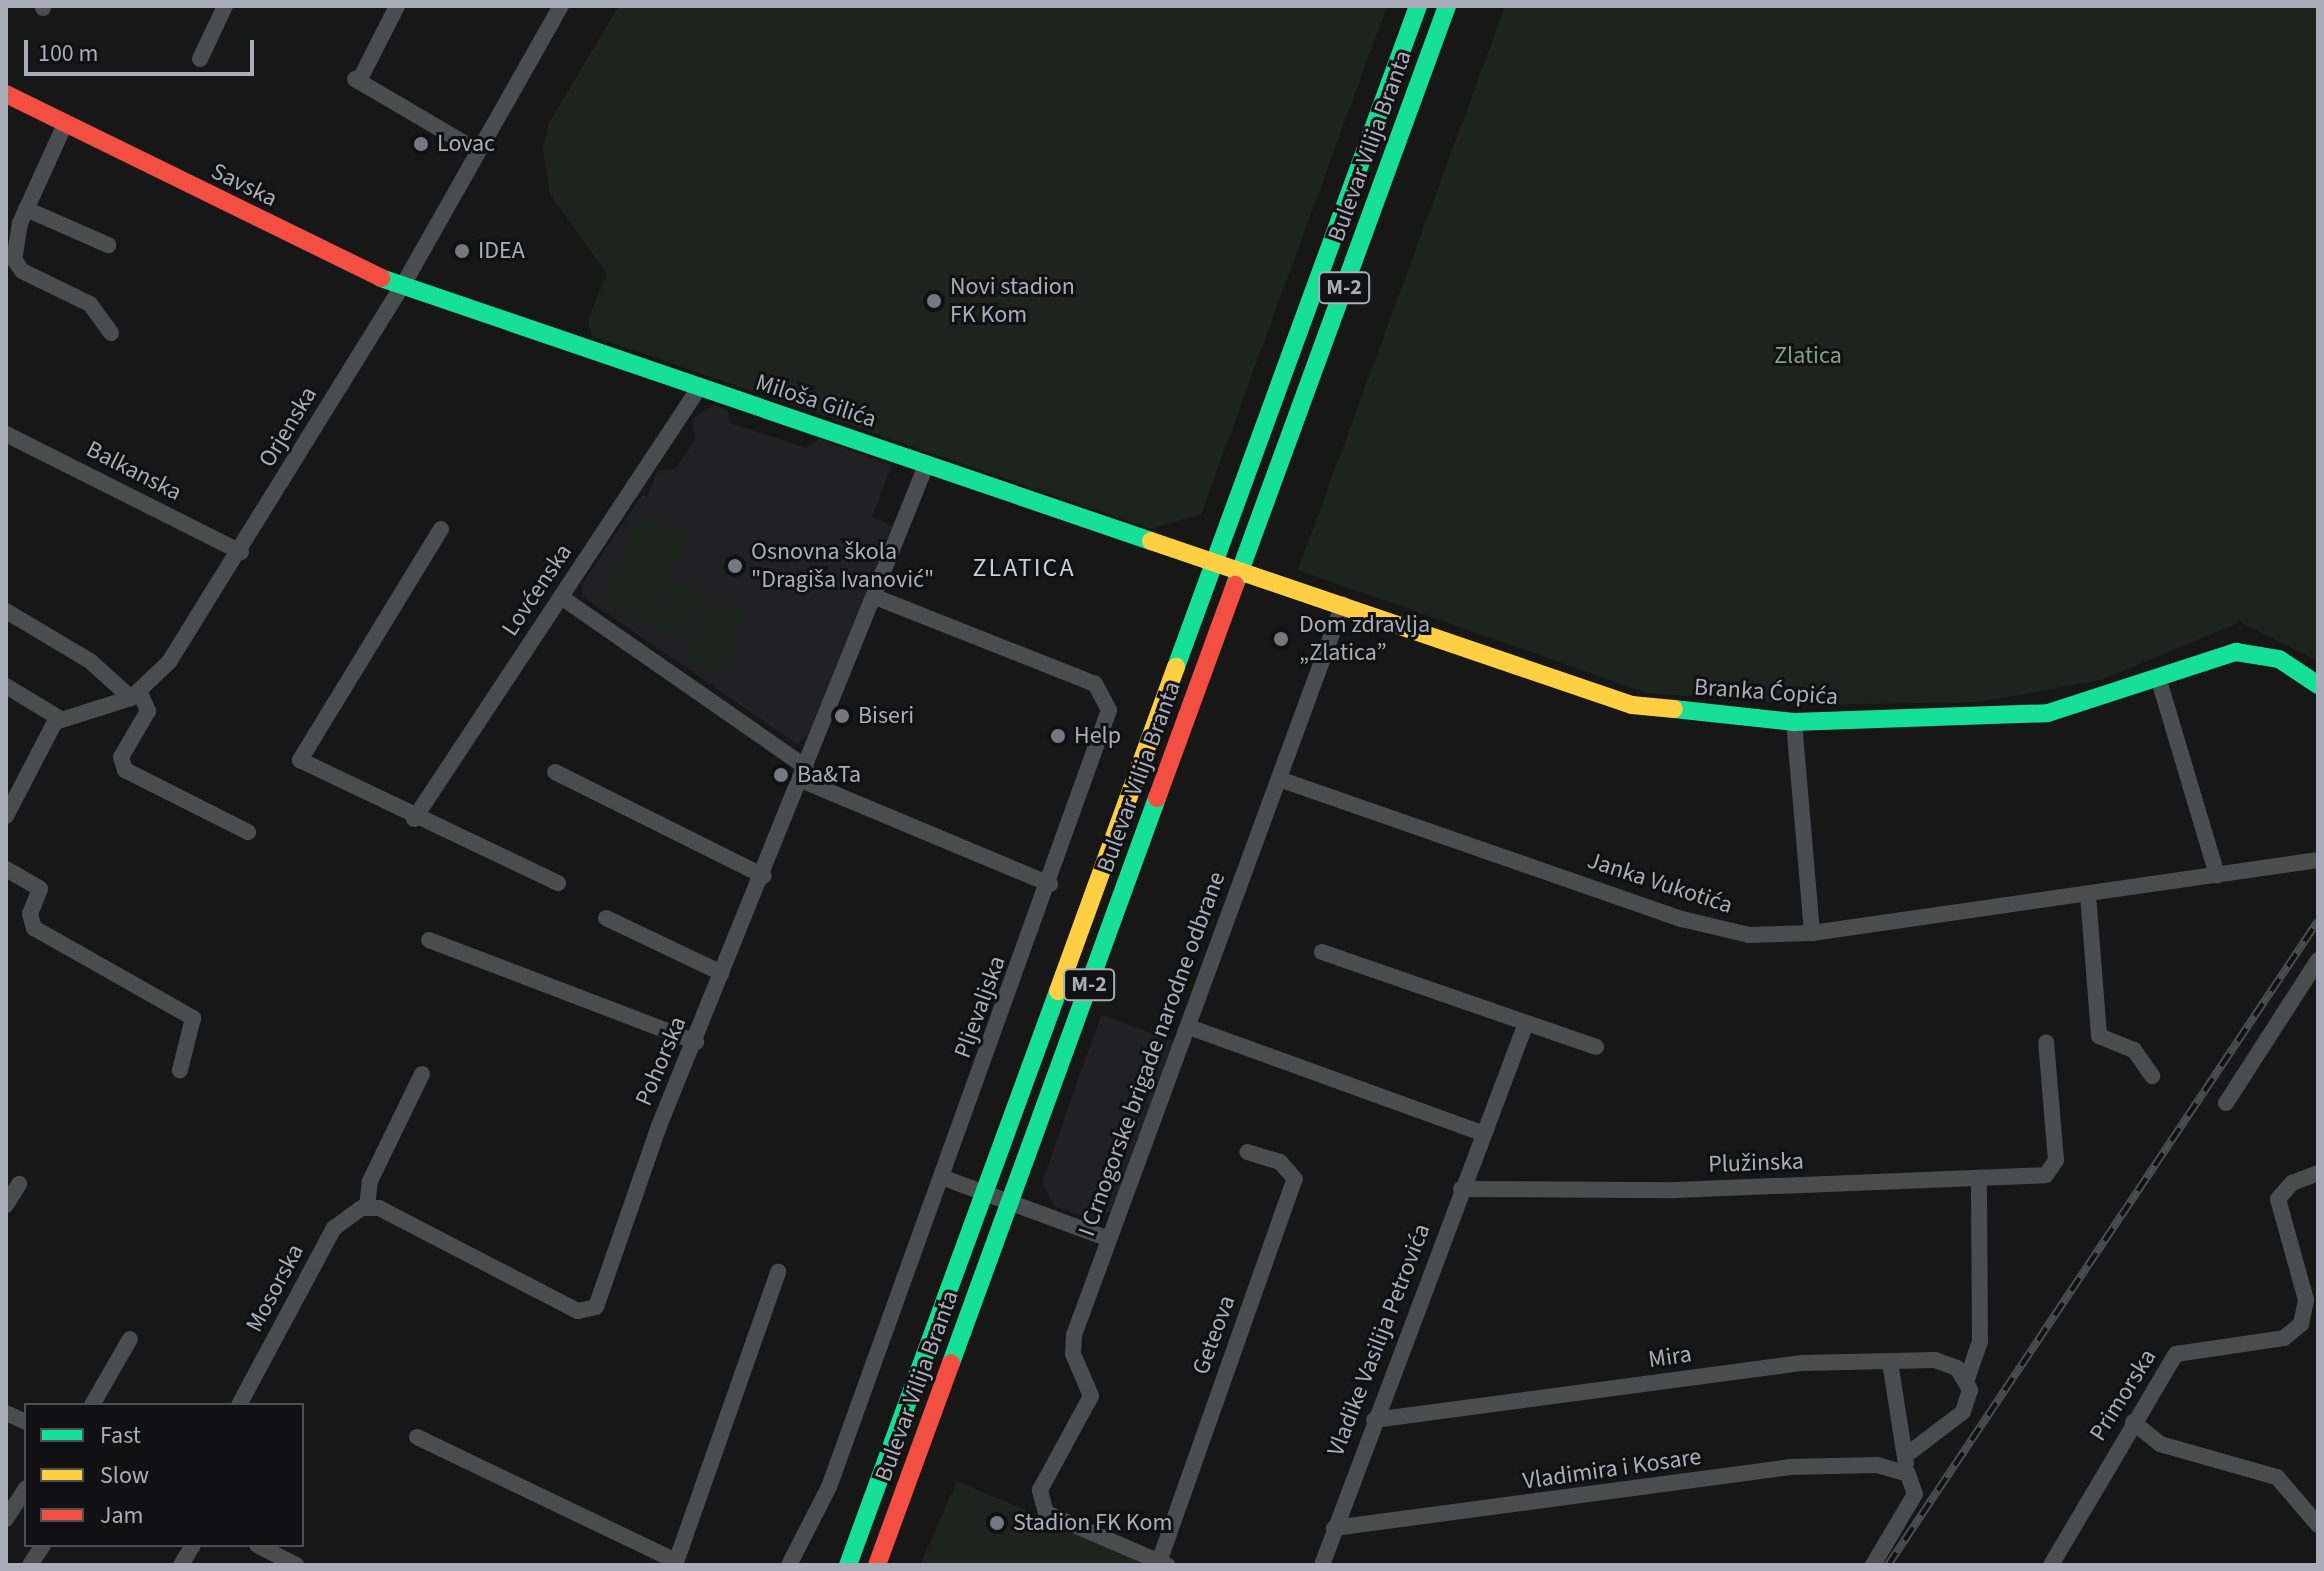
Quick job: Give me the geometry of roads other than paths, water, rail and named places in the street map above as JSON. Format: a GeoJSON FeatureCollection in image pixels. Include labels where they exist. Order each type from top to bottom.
{"type":"FeatureCollection","features":[{"type":"Feature","properties":{"kind":"main road","name":"Bulevar Vilija Branta"},"geometry":{"type":"LineString","coordinates":[[848,1565],[1418,6]]}},
{"type":"Feature","properties":{"kind":"main road","name":"Bulevar Vilija Branta"},"geometry":{"type":"LineString","coordinates":[[877,1565],[1447,6]]}},
{"type":"Feature","properties":{"kind":"main road","name":"Savska"},"geometry":{"type":"LineString","coordinates":[[6,94],[403,285]]}},
{"type":"Feature","properties":{"kind":"main road","name":"Miloša Gilića"},"geometry":{"type":"LineString","coordinates":[[403,285],[1215,561]]}},
{"type":"Feature","properties":{"kind":"main road","name":"Branka Ćopića"},"geometry":{"type":"LineString","coordinates":[[1215,561],[1632,705],[1794,722],[2048,713],[2203,660],[2257,652],[2318,685]]}},
{"type":"Feature","properties":{"kind":"street"},"geometry":{"type":"LineString","coordinates":[[200,59],[225,6]]}},
{"type":"Feature","properties":{"kind":"street"},"geometry":{"type":"LineString","coordinates":[[397,6],[357,80],[476,150]]}},
{"type":"Feature","properties":{"kind":"street","name":"Orjenska"},"geometry":{"type":"LineString","coordinates":[[135,696],[169,662],[241,552],[403,285],[476,150],[561,6]]}},
{"type":"Feature","properties":{"kind":"street"},"geometry":{"type":"LineString","coordinates":[[65,124],[26,209],[14,245],[17,264],[90,304],[111,333]]}},
{"type":"Feature","properties":{"kind":"street"},"geometry":{"type":"LineString","coordinates":[[26,209],[108,245]]}},
{"type":"Feature","properties":{"kind":"street","name":"Lovćenska"},"geometry":{"type":"LineString","coordinates":[[414,819],[699,388]]}},
{"type":"Feature","properties":{"kind":"street","name":"Balkanska"},"geometry":{"type":"LineString","coordinates":[[6,434],[241,552]]}},
{"type":"Feature","properties":{"kind":"street","name":"Pohorska"},"geometry":{"type":"LineString","coordinates":[[367,1208],[518,1284],[590,1311],[927,463]]}},
{"type":"Feature","properties":{"kind":"street"},"geometry":{"type":"LineString","coordinates":[[441,529],[298,753],[305,765],[414,819],[558,883]]}},
{"type":"Feature","properties":{"kind":"street"},"geometry":{"type":"LineString","coordinates":[[561,597],[803,774],[1050,884]]}},
{"type":"Feature","properties":{"kind":"street","name":"Pljevaljska"},"geometry":{"type":"LineString","coordinates":[[789,1565],[829,1487],[944,1178],[1106,721],[1105,693],[875,597]]}},
{"type":"Feature","properties":{"kind":"street","name":"I Crnogorske brigade narodne odbrane"},"geometry":{"type":"LineString","coordinates":[[1163,1563],[1046,1513],[1040,1490],[1091,1396],[1072,1342],[1343,604]]}},
{"type":"Feature","properties":{"kind":"street"},"geometry":{"type":"LineString","coordinates":[[6,611],[90,661],[135,696],[148,711],[121,757],[125,770],[248,832]]}},
{"type":"Feature","properties":{"kind":"street"},"geometry":{"type":"LineString","coordinates":[[2158,677],[2217,875]]}},
{"type":"Feature","properties":{"kind":"street"},"geometry":{"type":"LineString","coordinates":[[6,686],[59,718]]}},
{"type":"Feature","properties":{"kind":"street"},"geometry":{"type":"LineString","coordinates":[[6,815],[59,718],[135,696]]}},
{"type":"Feature","properties":{"kind":"street"},"geometry":{"type":"LineString","coordinates":[[1794,722],[1812,933]]}},
{"type":"Feature","properties":{"kind":"street"},"geometry":{"type":"LineString","coordinates":[[555,772],[764,876]]}},
{"type":"Feature","properties":{"kind":"street","name":"Janka Vukotića"},"geometry":{"type":"LineString","coordinates":[[1279,779],[1682,919],[1749,935],[1812,933],[2318,860]]}},
{"type":"Feature","properties":{"kind":"street"},"geometry":{"type":"LineString","coordinates":[[6,869],[40,889],[30,914],[34,928],[193,1018],[180,1070]]}},
{"type":"Feature","properties":{"kind":"street"},"geometry":{"type":"LineString","coordinates":[[2088,895],[2099,1036],[2134,1050],[2152,1076]]}},
{"type":"Feature","properties":{"kind":"street"},"geometry":{"type":"LineString","coordinates":[[606,918],[722,973]]}},
{"type":"Feature","properties":{"kind":"street"},"geometry":{"type":"LineString","coordinates":[[429,940],[696,1042]]}},
{"type":"Feature","properties":{"kind":"street"},"geometry":{"type":"LineString","coordinates":[[1322,952],[1596,1047]]}},
{"type":"Feature","properties":{"kind":"street"},"geometry":{"type":"LineString","coordinates":[[2226,1103],[2318,960]]}},
{"type":"Feature","properties":{"kind":"street","name":"Vladike Vasilija Petrovića"},"geometry":{"type":"LineString","coordinates":[[1322,1565],[1482,1133],[1526,1023]]}},
{"type":"Feature","properties":{"kind":"street"},"geometry":{"type":"LineString","coordinates":[[1189,1027],[1482,1133]]}},
{"type":"Feature","properties":{"kind":"street","name":"Plužinska"},"geometry":{"type":"LineString","coordinates":[[1461,1189],[1979,1180],[2053,1172],[2046,1042]]}},
{"type":"Feature","properties":{"kind":"street"},"geometry":{"type":"LineString","coordinates":[[367,1208],[370,1181],[422,1074]]}},
{"type":"Feature","properties":{"kind":"street","name":"Geteova"},"geometry":{"type":"LineString","coordinates":[[1163,1563],[1295,1179],[1280,1162],[1247,1152]]}},
{"type":"Feature","properties":{"kind":"street","name":"Primorska"},"geometry":{"type":"LineString","coordinates":[[2051,1565],[2133,1422],[2184,1348],[2284,1338],[2301,1324],[2306,1300],[2278,1199],[2292,1183],[2318,1173]]}},
{"type":"Feature","properties":{"kind":"street"},"geometry":{"type":"LineString","coordinates":[[944,1178],[1109,1239]]}},
{"type":"Feature","properties":{"kind":"street"},"geometry":{"type":"LineString","coordinates":[[1902,1465],[1963,1412],[1967,1379],[1980,1342],[1979,1180]]}},
{"type":"Feature","properties":{"kind":"street"},"geometry":{"type":"LineString","coordinates":[[6,1205],[19,1184]]}},
{"type":"Feature","properties":{"kind":"street","name":"Mosorska"},"geometry":{"type":"LineString","coordinates":[[240,1403],[334,1228],[367,1208]]}},
{"type":"Feature","properties":{"kind":"street"},"geometry":{"type":"LineString","coordinates":[[417,1437],[675,1563],[778,1272]]}},
{"type":"Feature","properties":{"kind":"street"},"geometry":{"type":"LineString","coordinates":[[93,1403],[130,1339]]}},
{"type":"Feature","properties":{"kind":"street","name":"Mira"},"geometry":{"type":"LineString","coordinates":[[1374,1420],[1802,1363],[1935,1360],[1967,1379]]}},
{"type":"Feature","properties":{"kind":"street"},"geometry":{"type":"LineString","coordinates":[[1873,1565],[1915,1494],[1902,1465],[1890,1362]]}},
{"type":"Feature","properties":{"kind":"street"},"geometry":{"type":"LineString","coordinates":[[2133,1422],[2160,1444],[2277,1477],[2318,1525]]}},
{"type":"Feature","properties":{"kind":"street","name":"Vladimira i Kosare"},"geometry":{"type":"LineString","coordinates":[[1334,1528],[1789,1467],[1902,1465]]}},
{"type":"Feature","properties":{"kind":"street"},"geometry":{"type":"LineString","coordinates":[[6,1519],[24,1491]]}},
{"type":"Feature","properties":{"kind":"street"},"geometry":{"type":"LineString","coordinates":[[30,1565],[42,1547]]}},
{"type":"Feature","properties":{"kind":"street"},"geometry":{"type":"LineString","coordinates":[[181,1565],[192,1547]]}},
{"type":"Feature","properties":{"kind":"street"},"geometry":{"type":"LineString","coordinates":[[261,1547],[296,1565]]}},
{"type":"Feature","properties":{"kind":"railway"},"geometry":{"type":"LineString","coordinates":[[1888,1565],[2318,921]]}},
{"type":"Feature","properties":{"kind":"place","name":"Lovac"},"geometry":{"type":"Point","coordinates":[421,144]}},
{"type":"Feature","properties":{"kind":"place","name":"IDEA"},"geometry":{"type":"Point","coordinates":[462,251]}},
{"type":"Feature","properties":{"kind":"place","name":"Novi stadion FK Kom"},"geometry":{"type":"Point","coordinates":[934,301]}},
{"type":"Feature","properties":{"kind":"place","name":"Osnovna škola \"Dragiša Ivanović\""},"geometry":{"type":"Point","coordinates":[735,566]}},
{"type":"Feature","properties":{"kind":"place","name":"Dom zdravlja „Zlatica”"},"geometry":{"type":"Point","coordinates":[1281,639]}},
{"type":"Feature","properties":{"kind":"place","name":"Biseri"},"geometry":{"type":"Point","coordinates":[842,716]}},
{"type":"Feature","properties":{"kind":"place","name":"Help"},"geometry":{"type":"Point","coordinates":[1058,736]}},
{"type":"Feature","properties":{"kind":"place","name":"Ba&Ta"},"geometry":{"type":"Point","coordinates":[781,775]}},
{"type":"Feature","properties":{"kind":"place","name":"Stadion FK Kom"},"geometry":{"type":"Point","coordinates":[997,1523]}},
{"type":"Feature","properties":{"kind":"district","name":"ZLATICA"},"geometry":{"type":"Point","coordinates":[1024,568]}},
{"type":"Feature","properties":{"kind":"park label","name":"Zlatica"},"geometry":{"type":"Point","coordinates":[1808,356]}}]}
